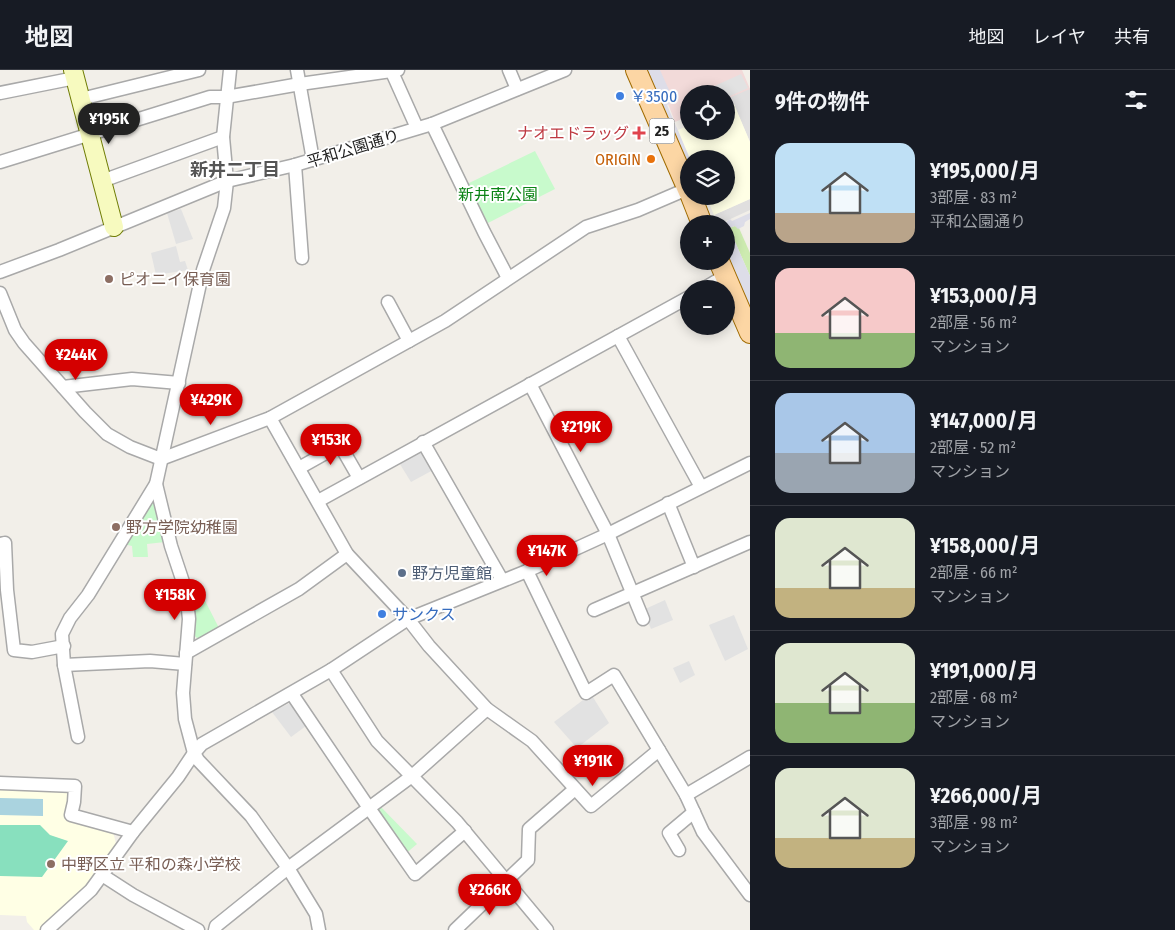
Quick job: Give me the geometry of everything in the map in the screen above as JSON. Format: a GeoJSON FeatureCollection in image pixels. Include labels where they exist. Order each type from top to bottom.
{"type":"FeatureCollection","features":[{"type":"Feature","properties":{"kind":"main road","name":"25"},"geometry":{"type":"LineString","coordinates":[[636,70],[680,171]]}},
{"type":"Feature","properties":{"kind":"main road"},"geometry":{"type":"LineString","coordinates":[[722,270],[750,333]]}},
{"type":"Feature","properties":{"kind":"street"},"geometry":{"type":"LineString","coordinates":[[80,98],[199,70]]}},
{"type":"Feature","properties":{"kind":"street"},"geometry":{"type":"LineString","coordinates":[[78,736],[64,665],[62,634],[70,618],[88,596],[156,484],[203,270],[224,208],[226,181],[223,137],[230,70]]}},
{"type":"Feature","properties":{"kind":"street"},"geometry":{"type":"LineString","coordinates":[[297,70],[313,160]]}},
{"type":"Feature","properties":{"kind":"street"},"geometry":{"type":"LineString","coordinates":[[509,70],[517,89]]}},
{"type":"Feature","properties":{"kind":"street","name":"平和公園通り"},"geometry":{"type":"LineString","coordinates":[[0,272],[59,250],[226,181],[296,165],[432,124],[565,70]]}},
{"type":"Feature","properties":{"kind":"street"},"geometry":{"type":"LineString","coordinates":[[0,162],[210,97],[226,97],[300,84],[394,71],[417,128]]}},
{"type":"Feature","properties":{"kind":"street"},"geometry":{"type":"LineString","coordinates":[[0,93],[74,74],[114,227]]}},
{"type":"Feature","properties":{"kind":"street"},"geometry":{"type":"LineString","coordinates":[[432,124],[508,278]]}},
{"type":"Feature","properties":{"kind":"street"},"geometry":{"type":"LineString","coordinates":[[102,181],[223,137]]}},
{"type":"Feature","properties":{"kind":"street"},"geometry":{"type":"LineString","coordinates":[[296,165],[302,258]]}},
{"type":"Feature","properties":{"kind":"street"},"geometry":{"type":"LineString","coordinates":[[0,293],[15,330],[24,343],[107,434],[130,447],[161,459],[270,418],[445,321],[586,227],[680,195]]}},
{"type":"Feature","properties":{"kind":"street"},"geometry":{"type":"LineString","coordinates":[[712,280],[721,270]]}},
{"type":"Feature","properties":{"kind":"street"},"geometry":{"type":"LineString","coordinates":[[388,302],[409,341]]}},
{"type":"Feature","properties":{"kind":"street"},"geometry":{"type":"LineString","coordinates":[[318,501],[680,302]]}},
{"type":"Feature","properties":{"kind":"street"},"geometry":{"type":"LineString","coordinates":[[618,336],[701,488]]}},
{"type":"Feature","properties":{"kind":"street"},"geometry":{"type":"LineString","coordinates":[[63,387],[132,380],[179,383]]}},
{"type":"Feature","properties":{"kind":"street"},"geometry":{"type":"LineString","coordinates":[[530,384],[608,534],[643,619]]}},
{"type":"Feature","properties":{"kind":"street"},"geometry":{"type":"LineString","coordinates":[[270,418],[347,554],[408,619],[429,646],[487,709],[532,741],[591,806],[659,750]]}},
{"type":"Feature","properties":{"kind":"street"},"geometry":{"type":"LineString","coordinates":[[423,442],[502,580]]}},
{"type":"Feature","properties":{"kind":"street"},"geometry":{"type":"LineString","coordinates":[[299,468],[340,445],[359,478]]}},
{"type":"Feature","properties":{"kind":"street"},"geometry":{"type":"LineString","coordinates":[[47,930],[79,902],[102,875],[202,744],[292,694],[408,619],[527,571],[608,534],[750,463]]}},
{"type":"Feature","properties":{"kind":"street"},"geometry":{"type":"LineString","coordinates":[[156,484],[171,546],[186,591],[189,619],[183,693],[185,719],[194,753],[198,760],[251,816],[288,868],[316,914],[319,930]]}},
{"type":"Feature","properties":{"kind":"street"},"geometry":{"type":"LineString","coordinates":[[668,503],[694,568]]}},
{"type":"Feature","properties":{"kind":"street"},"geometry":{"type":"LineString","coordinates":[[594,610],[750,542]]}},
{"type":"Feature","properties":{"kind":"street"},"geometry":{"type":"LineString","coordinates":[[0,544],[5,544],[7,590],[14,650],[32,652],[64,646]]}},
{"type":"Feature","properties":{"kind":"street"},"geometry":{"type":"LineString","coordinates":[[64,665],[185,659],[299,589],[347,554]]}},
{"type":"Feature","properties":{"kind":"street"},"geometry":{"type":"LineString","coordinates":[[527,571],[586,693],[614,675],[686,795],[703,832],[749,891]]}},
{"type":"Feature","properties":{"kind":"street"},"geometry":{"type":"LineString","coordinates":[[331,670],[377,741],[465,831],[544,926],[530,930]]}},
{"type":"Feature","properties":{"kind":"street"},"geometry":{"type":"LineString","coordinates":[[292,694],[368,808],[415,874],[465,831]]}},
{"type":"Feature","properties":{"kind":"street"},"geometry":{"type":"LineString","coordinates":[[215,930],[216,926],[288,868],[412,776],[487,709]]}},
{"type":"Feature","properties":{"kind":"street"},"geometry":{"type":"LineString","coordinates":[[686,795],[750,758]]}},
{"type":"Feature","properties":{"kind":"street"},"geometry":{"type":"LineString","coordinates":[[0,783],[75,786],[71,815],[133,832]]}},
{"type":"Feature","properties":{"kind":"street"},"geometry":{"type":"LineString","coordinates":[[455,930],[528,860],[529,829],[575,789]]}},
{"type":"Feature","properties":{"kind":"street"},"geometry":{"type":"LineString","coordinates":[[679,850],[668,833],[694,812]]}},
{"type":"Feature","properties":{"kind":"street"},"geometry":{"type":"LineString","coordinates":[[102,875],[133,895],[198,930]]}},
{"type":"Feature","properties":{"kind":"shaded area"},"geometry":{"type":"Polygon","coordinates":[[[647,70],[660,70],[674,101],[667,105],[680,136],[680,140],[682,140],[686,150],[682,150],[681,147],[679,148],[675,133],[673,134],[667,120],[669,119],[665,116],[661,106],[663,105],[661,101],[659,102],[653,82],[649,79],[647,70]]]}},
{"type":"Feature","properties":{"kind":"shaded area"},"geometry":{"type":"Polygon","coordinates":[[[655,70],[742,70],[750,89],[735,95],[735,85],[680,85],[680,120],[675,122],[655,70]]]}},
{"type":"Feature","properties":{"kind":"shaded area"},"geometry":{"type":"Polygon","coordinates":[[[741,74],[748,88],[735,94],[735,85],[717,85],[741,74]]]}},
{"type":"Feature","properties":{"kind":"shaded area"},"geometry":{"type":"Polygon","coordinates":[[[750,88],[750,142],[735,107],[735,95],[750,88]]]}},
{"type":"Feature","properties":{"kind":"shaded area"},"geometry":{"type":"Polygon","coordinates":[[[735,106],[750,142],[750,199],[714,215],[710,205],[735,205],[735,150],[686,150],[682,140],[735,140],[735,106]]]}},
{"type":"Feature","properties":{"kind":"shaded area"},"geometry":{"type":"Polygon","coordinates":[[[750,199],[750,210],[735,217],[735,215],[714,215],[750,199]]]}},
{"type":"Feature","properties":{"kind":"shaded area"},"geometry":{"type":"Polygon","coordinates":[[[181,209],[193,239],[176,244],[167,213],[181,209]]]}},
{"type":"Feature","properties":{"kind":"shaded area"},"geometry":{"type":"Polygon","coordinates":[[[750,213],[750,219],[745,222],[744,226],[738,229],[735,226],[735,220],[750,213]]]}},
{"type":"Feature","properties":{"kind":"shaded area"},"geometry":{"type":"Polygon","coordinates":[[[735,242],[750,276],[750,311],[739,287],[741,286],[735,273],[735,242]]]}},
{"type":"Feature","properties":{"kind":"shaded area"},"geometry":{"type":"Polygon","coordinates":[[[176,246],[180,262],[185,261],[188,270],[156,275],[151,253],[176,246]]]}},
{"type":"Feature","properties":{"kind":"shaded area"},"geometry":{"type":"Polygon","coordinates":[[[423,448],[435,469],[411,482],[398,461],[423,448]]]}},
{"type":"Feature","properties":{"kind":"shaded area"},"geometry":{"type":"Polygon","coordinates":[[[665,600],[673,620],[651,629],[643,610],[665,600]]]}},
{"type":"Feature","properties":{"kind":"shaded area"},"geometry":{"type":"Polygon","coordinates":[[[734,615],[748,649],[725,661],[709,625],[734,615]]]}},
{"type":"Feature","properties":{"kind":"shaded area"},"geometry":{"type":"Polygon","coordinates":[[[689,661],[695,675],[680,683],[673,668],[689,661]]]}},
{"type":"Feature","properties":{"kind":"shaded area"},"geometry":{"type":"Polygon","coordinates":[[[591,694],[609,723],[577,748],[554,722],[591,694]]]}},
{"type":"Feature","properties":{"kind":"shaded area"},"geometry":{"type":"Polygon","coordinates":[[[292,702],[306,726],[291,737],[272,712],[292,702]]]}},
{"type":"Feature","properties":{"kind":"shaded area","name":"中野区立 平和の森小学校"},"geometry":{"type":"Polygon","coordinates":[[[0,788],[66,789],[72,797],[67,819],[113,831],[116,844],[89,884],[39,930],[34,930],[27,922],[26,916],[0,915],[0,788]]]}},
{"type":"Feature","properties":{"kind":"green space","name":"新井南公園"},"geometry":{"type":"Polygon","coordinates":[[[535,151],[555,189],[488,223],[467,184],[535,151]]]}},
{"type":"Feature","properties":{"kind":"green space"},"geometry":{"type":"Polygon","coordinates":[[[735,226],[739,228],[750,253],[750,276],[735,242],[735,226]]]}},
{"type":"Feature","properties":{"kind":"green space"},"geometry":{"type":"Polygon","coordinates":[[[152,496],[156,497],[165,542],[147,544],[148,557],[133,557],[132,546],[123,544],[152,496]]]}},
{"type":"Feature","properties":{"kind":"green space"},"geometry":{"type":"Polygon","coordinates":[[[197,585],[220,630],[201,641],[192,634],[191,588],[197,585]]]}},
{"type":"Feature","properties":{"kind":"green space"},"geometry":{"type":"Polygon","coordinates":[[[378,804],[417,844],[404,855],[371,809],[378,804]]]}},
{"type":"Feature","properties":{"kind":"green space"},"geometry":{"type":"Polygon","coordinates":[[[0,825],[40,825],[50,835],[68,841],[42,877],[0,876],[0,825]]]}},
{"type":"Feature","properties":{"kind":"water"},"geometry":{"type":"Polygon","coordinates":[[[0,798],[43,799],[43,816],[0,815],[0,798]]]}},
{"type":"Feature","properties":{"kind":"place","name":"￥3500"},"geometry":{"type":"Point","coordinates":[620,96]}},
{"type":"Feature","properties":{"kind":"place","name":"ナオエドラッグ"},"geometry":{"type":"Point","coordinates":[639,133]}},
{"type":"Feature","properties":{"kind":"place","name":"ORIGIN"},"geometry":{"type":"Point","coordinates":[651,159]}},
{"type":"Feature","properties":{"kind":"place","name":"ピオニイ保育園"},"geometry":{"type":"Point","coordinates":[109,279]}},
{"type":"Feature","properties":{"kind":"place","name":"野方学院幼稚園"},"geometry":{"type":"Point","coordinates":[116,527]}},
{"type":"Feature","properties":{"kind":"place","name":"野方児童館"},"geometry":{"type":"Point","coordinates":[402,573]}},
{"type":"Feature","properties":{"kind":"place","name":"サンクス"},"geometry":{"type":"Point","coordinates":[382,614]}},
{"type":"Feature","properties":{"kind":"place","name":"中野区立 平和の森小学校"},"geometry":{"type":"Point","coordinates":[51,864]}},
{"type":"Feature","properties":{"kind":"district","name":"新井二丁目"},"geometry":{"type":"Point","coordinates":[235,170]}}]}
